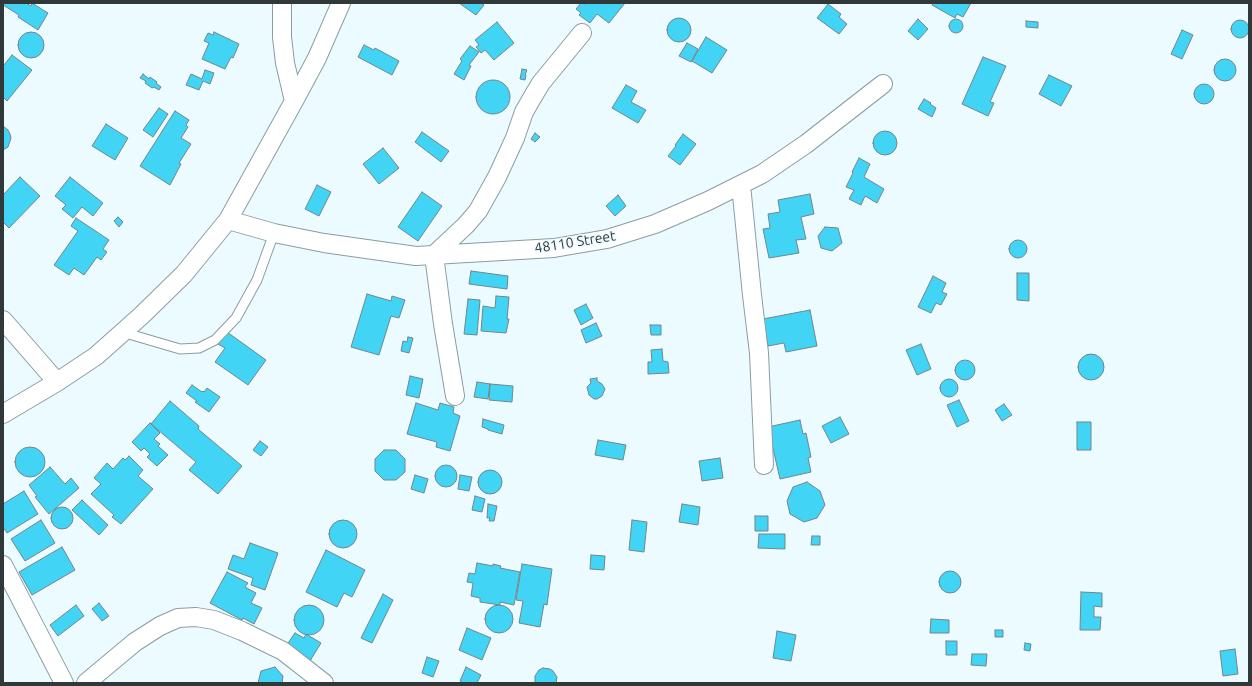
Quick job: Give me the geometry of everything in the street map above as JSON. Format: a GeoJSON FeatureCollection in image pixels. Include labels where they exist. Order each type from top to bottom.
{"type":"FeatureCollection","features":[{"type":"Feature","properties":{"kind":"street"},"geometry":{"type":"LineString","coordinates":[[282,3],[282,37],[285,63],[294,101]]}},
{"type":"Feature","properties":{"kind":"street"},"geometry":{"type":"LineString","coordinates":[[3,414],[57,382],[96,356],[141,316],[184,274],[228,220],[317,58],[341,3]]}},
{"type":"Feature","properties":{"kind":"street"},"geometry":{"type":"LineString","coordinates":[[455,396],[444,331],[434,255],[466,225],[478,211],[497,178],[515,138],[524,112],[532,98],[541,83],[582,33]]}},
{"type":"Feature","properties":{"kind":"street","name":"48110 Street"},"geometry":{"type":"LineString","coordinates":[[228,220],[274,233],[324,243],[416,256],[554,248],[607,239],[655,224],[708,201],[762,174],[806,144],[883,84]]}},
{"type":"Feature","properties":{"kind":"street"},"geometry":{"type":"LineString","coordinates":[[741,184],[759,353],[764,465]]}},
{"type":"Feature","properties":{"kind":"street"},"geometry":{"type":"LineString","coordinates":[[3,320],[57,382]]}},
{"type":"Feature","properties":{"kind":"street"},"geometry":{"type":"LineString","coordinates":[[3,565],[64,683]]}},
{"type":"Feature","properties":{"kind":"street"},"geometry":{"type":"LineString","coordinates":[[86,683],[135,642],[160,626],[178,618],[196,617],[214,620],[242,631],[283,651],[324,683]]}},
{"type":"Feature","properties":{"kind":"lane"},"geometry":{"type":"LineString","coordinates":[[122,332],[180,350],[199,348],[215,340],[236,318],[247,299],[257,280],[274,233]]}},
{"type":"Feature","properties":{"kind":"building"},"geometry":{"type":"Polygon","coordinates":[[[3,3],[26,3],[31,6],[32,3],[48,13],[38,30],[18,17],[19,15],[3,5],[3,3]]]}},
{"type":"Feature","properties":{"kind":"building"},"geometry":{"type":"Polygon","coordinates":[[[459,3],[481,3],[484,5],[476,15],[459,3]]]}},
{"type":"Feature","properties":{"kind":"building"},"geometry":{"type":"Polygon","coordinates":[[[581,3],[625,3],[609,23],[597,14],[590,23],[579,15],[581,13],[576,9],[581,3]]]}},
{"type":"Feature","properties":{"kind":"building"},"geometry":{"type":"Polygon","coordinates":[[[933,3],[971,3],[963,17],[957,14],[955,18],[932,5],[933,3]]]}},
{"type":"Feature","properties":{"kind":"building"},"geometry":{"type":"Polygon","coordinates":[[[828,4],[841,14],[839,17],[847,24],[839,34],[817,18],[828,4]]]}},
{"type":"Feature","properties":{"kind":"building"},"geometry":{"type":"Polygon","coordinates":[[[679,18],[687,22],[691,30],[687,38],[679,42],[671,38],[667,30],[671,22],[679,18]]]}},
{"type":"Feature","properties":{"kind":"building"},"geometry":{"type":"Polygon","coordinates":[[[918,19],[928,29],[918,40],[908,31],[918,19]]]}},
{"type":"Feature","properties":{"kind":"building"},"geometry":{"type":"Polygon","coordinates":[[[956,19],[961,21],[963,26],[961,31],[956,33],[951,31],[949,26],[951,21],[956,19]]]}},
{"type":"Feature","properties":{"kind":"building"},"geometry":{"type":"Polygon","coordinates":[[[1236,20],[1244,20],[1249,25],[1247,36],[1244,38],[1236,38],[1231,33],[1231,25],[1236,20]]]}},
{"type":"Feature","properties":{"kind":"building"},"geometry":{"type":"Polygon","coordinates":[[[1026,21],[1038,22],[1038,28],[1026,27],[1026,21]]]}},
{"type":"Feature","properties":{"kind":"building"},"geometry":{"type":"Polygon","coordinates":[[[497,22],[514,43],[494,60],[485,50],[481,53],[476,47],[479,45],[475,40],[497,22]]]}},
{"type":"Feature","properties":{"kind":"building"},"geometry":{"type":"Polygon","coordinates":[[[1182,30],[1193,35],[1182,59],[1171,54],[1182,30]]]}},
{"type":"Feature","properties":{"kind":"building"},"geometry":{"type":"Polygon","coordinates":[[[31,32],[40,36],[44,45],[40,54],[31,58],[22,54],[18,45],[22,36],[31,32]]]}},
{"type":"Feature","properties":{"kind":"building"},"geometry":{"type":"Polygon","coordinates":[[[214,32],[239,44],[233,58],[231,57],[225,69],[202,59],[209,43],[204,41],[208,33],[213,35],[214,32]]]}},
{"type":"Feature","properties":{"kind":"building"},"geometry":{"type":"Polygon","coordinates":[[[706,37],[727,50],[712,73],[692,61],[706,37]]]}},
{"type":"Feature","properties":{"kind":"building"},"geometry":{"type":"Polygon","coordinates":[[[687,43],[698,49],[691,62],[679,56],[687,43]]]}},
{"type":"Feature","properties":{"kind":"building"},"geometry":{"type":"Polygon","coordinates":[[[364,45],[374,50],[375,48],[399,61],[392,75],[358,57],[364,45]]]}},
{"type":"Feature","properties":{"kind":"building"},"geometry":{"type":"Polygon","coordinates":[[[470,46],[479,52],[469,65],[471,66],[464,80],[454,74],[462,61],[460,59],[470,46]]]}},
{"type":"Feature","properties":{"kind":"building"},"geometry":{"type":"Polygon","coordinates":[[[12,55],[32,70],[7,101],[3,97],[3,64],[4,65],[12,55]]]}},
{"type":"Feature","properties":{"kind":"building"},"geometry":{"type":"Polygon","coordinates":[[[983,57],[1006,66],[990,102],[994,103],[988,116],[962,104],[983,57]]]}},
{"type":"Feature","properties":{"kind":"building"},"geometry":{"type":"Polygon","coordinates":[[[1225,59],[1233,62],[1236,70],[1233,78],[1225,81],[1217,78],[1214,70],[1217,62],[1225,59]]]}},
{"type":"Feature","properties":{"kind":"building"},"geometry":{"type":"Polygon","coordinates":[[[522,69],[527,70],[525,80],[520,79],[522,69]]]}},
{"type":"Feature","properties":{"kind":"building"},"geometry":{"type":"Polygon","coordinates":[[[205,70],[214,73],[210,84],[203,81],[199,90],[186,85],[191,74],[202,79],[205,70]]]}},
{"type":"Feature","properties":{"kind":"building"},"geometry":{"type":"Polygon","coordinates":[[[143,74],[149,79],[150,77],[157,82],[156,83],[161,87],[159,90],[154,87],[152,88],[145,83],[146,81],[140,78],[143,74]]]}},
{"type":"Feature","properties":{"kind":"building"},"geometry":{"type":"Polygon","coordinates":[[[1049,75],[1072,86],[1061,106],[1039,94],[1049,75]]]}},
{"type":"Feature","properties":{"kind":"building"},"geometry":{"type":"Polygon","coordinates":[[[490,80],[496,80],[500,81],[507,87],[510,97],[509,104],[503,111],[496,114],[490,114],[486,113],[479,107],[476,100],[476,94],[477,90],[483,83],[490,80]]]}},
{"type":"Feature","properties":{"kind":"building"},"geometry":{"type":"Polygon","coordinates":[[[1204,84],[1211,87],[1214,94],[1211,101],[1204,104],[1197,101],[1194,94],[1197,87],[1204,84]]]}},
{"type":"Feature","properties":{"kind":"building"},"geometry":{"type":"Polygon","coordinates":[[[626,85],[637,91],[631,102],[646,110],[638,123],[612,108],[626,85]]]}},
{"type":"Feature","properties":{"kind":"building"},"geometry":{"type":"Polygon","coordinates":[[[924,99],[936,108],[932,117],[918,109],[924,99]]]}},
{"type":"Feature","properties":{"kind":"building"},"geometry":{"type":"Polygon","coordinates":[[[159,108],[168,114],[153,137],[143,130],[159,108]]]}},
{"type":"Feature","properties":{"kind":"building"},"geometry":{"type":"Polygon","coordinates":[[[175,111],[189,120],[186,125],[188,127],[181,138],[191,144],[179,163],[181,164],[170,185],[140,166],[175,111]]]}},
{"type":"Feature","properties":{"kind":"building"},"geometry":{"type":"Polygon","coordinates":[[[106,124],[128,138],[115,160],[92,146],[106,124]]]}},
{"type":"Feature","properties":{"kind":"building"},"geometry":{"type":"Polygon","coordinates":[[[3,126],[8,130],[11,138],[8,147],[3,150],[3,126]]]}},
{"type":"Feature","properties":{"kind":"building"},"geometry":{"type":"Polygon","coordinates":[[[885,131],[894,134],[897,143],[894,152],[885,155],[876,152],[873,143],[876,134],[885,131]]]}},
{"type":"Feature","properties":{"kind":"building"},"geometry":{"type":"Polygon","coordinates":[[[422,132],[449,151],[441,162],[415,142],[422,132]]]}},
{"type":"Feature","properties":{"kind":"building"},"geometry":{"type":"Polygon","coordinates":[[[535,133],[540,137],[535,142],[531,139],[535,133]]]}},
{"type":"Feature","properties":{"kind":"building"},"geometry":{"type":"Polygon","coordinates":[[[683,134],[696,144],[680,165],[668,156],[683,134]]]}},
{"type":"Feature","properties":{"kind":"building"},"geometry":{"type":"Polygon","coordinates":[[[383,148],[399,168],[379,184],[363,164],[383,148]]]}},
{"type":"Feature","properties":{"kind":"building"},"geometry":{"type":"Polygon","coordinates":[[[859,158],[870,164],[864,177],[884,189],[877,203],[865,196],[861,205],[849,199],[854,190],[846,187],[859,158]]]}},
{"type":"Feature","properties":{"kind":"building"},"geometry":{"type":"Polygon","coordinates":[[[20,177],[40,196],[9,228],[3,222],[3,195],[20,177]]]}},
{"type":"Feature","properties":{"kind":"building"},"geometry":{"type":"Polygon","coordinates":[[[70,177],[103,203],[93,216],[82,207],[73,218],[62,209],[66,205],[55,196],[70,177]]]}},
{"type":"Feature","properties":{"kind":"building"},"geometry":{"type":"Polygon","coordinates":[[[317,185],[331,192],[319,216],[305,209],[317,185]]]}},
{"type":"Feature","properties":{"kind":"building"},"geometry":{"type":"Polygon","coordinates":[[[422,192],[442,206],[418,241],[398,227],[422,192]]]}},
{"type":"Feature","properties":{"kind":"building"},"geometry":{"type":"Polygon","coordinates":[[[810,194],[814,214],[801,217],[806,239],[796,240],[799,253],[769,258],[763,229],[770,228],[768,214],[780,212],[778,200],[810,194]]]}},
{"type":"Feature","properties":{"kind":"building"},"geometry":{"type":"Polygon","coordinates":[[[618,195],[626,206],[615,216],[606,206],[618,195]]]}},
{"type":"Feature","properties":{"kind":"building"},"geometry":{"type":"Polygon","coordinates":[[[118,217],[123,222],[119,227],[114,221],[118,217]]]}},
{"type":"Feature","properties":{"kind":"building"},"geometry":{"type":"Polygon","coordinates":[[[76,218],[109,240],[103,249],[107,252],[101,260],[97,257],[84,275],[74,268],[69,275],[54,265],[78,231],[71,226],[76,218]]]}},
{"type":"Feature","properties":{"kind":"building"},"geometry":{"type":"Polygon","coordinates":[[[825,227],[838,228],[842,243],[832,251],[821,248],[818,236],[825,227]]]}},
{"type":"Feature","properties":{"kind":"building"},"geometry":{"type":"Polygon","coordinates":[[[1018,240],[1024,243],[1027,249],[1024,255],[1018,258],[1012,255],[1009,249],[1012,243],[1018,240]]]}},
{"type":"Feature","properties":{"kind":"building"},"geometry":{"type":"Polygon","coordinates":[[[471,271],[508,276],[507,289],[469,284],[471,271]]]}},
{"type":"Feature","properties":{"kind":"building"},"geometry":{"type":"Polygon","coordinates":[[[1017,273],[1029,273],[1029,301],[1017,300],[1017,273]]]}},
{"type":"Feature","properties":{"kind":"building"},"geometry":{"type":"Polygon","coordinates":[[[933,276],[946,283],[942,292],[947,294],[941,305],[936,303],[931,313],[918,307],[933,276]]]}},
{"type":"Feature","properties":{"kind":"building"},"geometry":{"type":"Polygon","coordinates":[[[367,294],[391,301],[392,296],[405,300],[399,318],[391,316],[379,355],[351,347],[367,294]]]}},
{"type":"Feature","properties":{"kind":"building"},"geometry":{"type":"Polygon","coordinates":[[[496,296],[509,297],[507,319],[509,319],[506,333],[481,331],[483,306],[495,308],[496,296]]]}},
{"type":"Feature","properties":{"kind":"building"},"geometry":{"type":"Polygon","coordinates":[[[468,299],[480,300],[477,335],[464,334],[468,299]]]}},
{"type":"Feature","properties":{"kind":"building"},"geometry":{"type":"Polygon","coordinates":[[[586,304],[593,318],[581,325],[574,310],[586,304]]]}},
{"type":"Feature","properties":{"kind":"building"},"geometry":{"type":"Polygon","coordinates":[[[810,310],[817,346],[786,352],[784,343],[768,346],[763,319],[810,310]]]}},
{"type":"Feature","properties":{"kind":"building"},"geometry":{"type":"Polygon","coordinates":[[[596,323],[602,336],[586,343],[581,330],[596,323]]]}},
{"type":"Feature","properties":{"kind":"building"},"geometry":{"type":"Polygon","coordinates":[[[650,325],[661,325],[661,335],[651,335],[650,325]]]}},
{"type":"Feature","properties":{"kind":"building"},"geometry":{"type":"Polygon","coordinates":[[[227,332],[266,360],[248,385],[215,362],[225,348],[218,344],[227,332]]]}},
{"type":"Feature","properties":{"kind":"building"},"geometry":{"type":"Polygon","coordinates":[[[408,337],[413,338],[409,353],[401,351],[403,341],[407,342],[408,337]]]}},
{"type":"Feature","properties":{"kind":"building"},"geometry":{"type":"Polygon","coordinates":[[[921,344],[931,369],[917,375],[906,350],[921,344]]]}},
{"type":"Feature","properties":{"kind":"building"},"geometry":{"type":"Polygon","coordinates":[[[662,349],[663,361],[668,362],[669,373],[648,374],[648,362],[652,362],[651,350],[662,349]]]}},
{"type":"Feature","properties":{"kind":"building"},"geometry":{"type":"Polygon","coordinates":[[[1091,354],[1101,357],[1104,367],[1101,377],[1091,380],[1081,377],[1078,367],[1081,357],[1091,354]]]}},
{"type":"Feature","properties":{"kind":"building"},"geometry":{"type":"Polygon","coordinates":[[[965,360],[972,363],[975,370],[972,377],[965,380],[958,377],[955,370],[958,363],[965,360]]]}},
{"type":"Feature","properties":{"kind":"building"},"geometry":{"type":"Polygon","coordinates":[[[410,376],[423,379],[419,398],[406,395],[410,376]]]}},
{"type":"Feature","properties":{"kind":"building"},"geometry":{"type":"Polygon","coordinates":[[[597,378],[597,381],[602,384],[605,389],[602,396],[594,399],[589,395],[587,387],[591,383],[590,379],[597,378]]]}},
{"type":"Feature","properties":{"kind":"building"},"geometry":{"type":"Polygon","coordinates":[[[949,379],[955,382],[958,388],[955,394],[949,397],[943,394],[940,388],[943,382],[949,379]]]}},
{"type":"Feature","properties":{"kind":"building"},"geometry":{"type":"Polygon","coordinates":[[[477,382],[490,384],[488,399],[474,397],[477,382]]]}},
{"type":"Feature","properties":{"kind":"building"},"geometry":{"type":"Polygon","coordinates":[[[490,384],[513,386],[512,402],[489,400],[490,384]]]}},
{"type":"Feature","properties":{"kind":"building"},"geometry":{"type":"Polygon","coordinates":[[[192,385],[202,392],[204,392],[207,388],[220,397],[209,412],[195,402],[197,401],[186,393],[192,385]]]}},
{"type":"Feature","properties":{"kind":"building"},"geometry":{"type":"Polygon","coordinates":[[[959,400],[969,421],[957,427],[947,405],[959,400]]]}},
{"type":"Feature","properties":{"kind":"building"},"geometry":{"type":"Polygon","coordinates":[[[170,401],[199,426],[198,429],[242,466],[218,494],[189,470],[196,462],[151,424],[170,401]]]}},
{"type":"Feature","properties":{"kind":"building"},"geometry":{"type":"Polygon","coordinates":[[[416,403],[438,410],[440,403],[454,407],[453,413],[460,416],[450,451],[436,447],[437,442],[407,434],[416,403]]]}},
{"type":"Feature","properties":{"kind":"building"},"geometry":{"type":"Polygon","coordinates":[[[1004,404],[1012,415],[1002,421],[995,410],[1004,404]]]}},
{"type":"Feature","properties":{"kind":"building"},"geometry":{"type":"Polygon","coordinates":[[[840,417],[849,434],[831,443],[822,426],[840,417]]]}},
{"type":"Feature","properties":{"kind":"building"},"geometry":{"type":"Polygon","coordinates":[[[483,419],[504,425],[502,434],[482,427],[483,419]]]}},
{"type":"Feature","properties":{"kind":"building"},"geometry":{"type":"Polygon","coordinates":[[[800,420],[803,434],[806,433],[811,457],[808,458],[811,472],[780,479],[768,427],[800,420]]]}},
{"type":"Feature","properties":{"kind":"building"},"geometry":{"type":"Polygon","coordinates":[[[1077,422],[1091,422],[1091,450],[1077,450],[1077,422]]]}},
{"type":"Feature","properties":{"kind":"building"},"geometry":{"type":"Polygon","coordinates":[[[150,423],[160,433],[154,439],[160,444],[158,446],[168,455],[157,466],[147,457],[150,454],[144,448],[141,451],[132,442],[150,423]]]}},
{"type":"Feature","properties":{"kind":"building"},"geometry":{"type":"Polygon","coordinates":[[[598,440],[626,445],[623,460],[595,455],[598,440]]]}},
{"type":"Feature","properties":{"kind":"building"},"geometry":{"type":"Polygon","coordinates":[[[260,441],[268,447],[261,456],[253,450],[260,441]]]}},
{"type":"Feature","properties":{"kind":"building"},"geometry":{"type":"Polygon","coordinates":[[[30,447],[36,448],[44,456],[44,468],[36,476],[30,477],[24,476],[16,468],[15,462],[16,456],[24,448],[30,447]]]}},
{"type":"Feature","properties":{"kind":"building"},"geometry":{"type":"Polygon","coordinates":[[[384,450],[396,450],[405,459],[405,472],[396,480],[384,480],[375,471],[375,459],[384,450]]]}},
{"type":"Feature","properties":{"kind":"building"},"geometry":{"type":"Polygon","coordinates":[[[129,456],[143,470],[138,476],[153,489],[121,524],[112,517],[114,515],[91,494],[101,484],[94,478],[107,463],[113,469],[123,458],[125,460],[129,456]]]}},
{"type":"Feature","properties":{"kind":"building"},"geometry":{"type":"Polygon","coordinates":[[[720,458],[723,478],[702,481],[699,461],[720,458]]]}},
{"type":"Feature","properties":{"kind":"building"},"geometry":{"type":"Polygon","coordinates":[[[446,465],[454,468],[457,476],[454,484],[446,487],[438,484],[435,476],[438,468],[446,465]]]}},
{"type":"Feature","properties":{"kind":"building"},"geometry":{"type":"Polygon","coordinates":[[[50,467],[65,484],[71,478],[79,488],[49,514],[35,497],[37,496],[29,485],[50,467]]]}},
{"type":"Feature","properties":{"kind":"building"},"geometry":{"type":"Polygon","coordinates":[[[490,470],[499,473],[502,482],[499,491],[490,494],[481,491],[478,482],[481,473],[490,470]]]}},
{"type":"Feature","properties":{"kind":"building"},"geometry":{"type":"Polygon","coordinates":[[[415,475],[428,479],[424,493],[411,489],[415,475]]]}},
{"type":"Feature","properties":{"kind":"building"},"geometry":{"type":"Polygon","coordinates":[[[460,475],[472,477],[469,491],[458,489],[460,475]]]}},
{"type":"Feature","properties":{"kind":"building"},"geometry":{"type":"Polygon","coordinates":[[[807,482],[820,491],[825,505],[817,518],[804,522],[790,514],[787,501],[793,487],[807,482]]]}},
{"type":"Feature","properties":{"kind":"building"},"geometry":{"type":"Polygon","coordinates":[[[24,491],[38,514],[7,533],[3,527],[3,504],[24,491]]]}},
{"type":"Feature","properties":{"kind":"building"},"geometry":{"type":"Polygon","coordinates":[[[475,496],[485,499],[482,512],[472,510],[475,496]]]}},
{"type":"Feature","properties":{"kind":"building"},"geometry":{"type":"Polygon","coordinates":[[[82,500],[108,525],[99,535],[72,510],[82,500]]]}},
{"type":"Feature","properties":{"kind":"building"},"geometry":{"type":"Polygon","coordinates":[[[488,504],[497,506],[494,521],[489,521],[490,518],[487,518],[488,504]]]}},
{"type":"Feature","properties":{"kind":"building"},"geometry":{"type":"Polygon","coordinates":[[[682,504],[700,507],[698,525],[679,522],[682,504]]]}},
{"type":"Feature","properties":{"kind":"building"},"geometry":{"type":"Polygon","coordinates":[[[62,507],[70,510],[73,518],[70,526],[62,529],[54,526],[51,518],[54,510],[62,507]]]}},
{"type":"Feature","properties":{"kind":"building"},"geometry":{"type":"Polygon","coordinates":[[[755,516],[768,516],[768,531],[755,531],[755,516]]]}},
{"type":"Feature","properties":{"kind":"building"},"geometry":{"type":"Polygon","coordinates":[[[41,520],[55,543],[25,561],[11,539],[41,520]]]}},
{"type":"Feature","properties":{"kind":"building"},"geometry":{"type":"Polygon","coordinates":[[[343,520],[353,524],[357,534],[353,544],[343,548],[333,544],[329,534],[333,524],[343,520]]]}},
{"type":"Feature","properties":{"kind":"building"},"geometry":{"type":"Polygon","coordinates":[[[632,520],[647,522],[644,552],[629,550],[632,520]]]}},
{"type":"Feature","properties":{"kind":"building"},"geometry":{"type":"Polygon","coordinates":[[[759,534],[785,534],[785,549],[758,548],[759,534]]]}},
{"type":"Feature","properties":{"kind":"building"},"geometry":{"type":"Polygon","coordinates":[[[812,536],[820,536],[820,545],[811,545],[812,536]]]}},
{"type":"Feature","properties":{"kind":"building"},"geometry":{"type":"Polygon","coordinates":[[[250,543],[278,553],[265,590],[251,585],[253,578],[228,569],[233,555],[244,559],[250,543]]]}},
{"type":"Feature","properties":{"kind":"building"},"geometry":{"type":"Polygon","coordinates":[[[62,547],[75,570],[32,595],[19,572],[62,547]]]}},
{"type":"Feature","properties":{"kind":"building"},"geometry":{"type":"Polygon","coordinates":[[[326,550],[365,570],[352,597],[344,593],[337,607],[306,592],[326,550]]]}},
{"type":"Feature","properties":{"kind":"building"},"geometry":{"type":"Polygon","coordinates":[[[591,555],[605,556],[604,570],[590,569],[591,555]]]}},
{"type":"Feature","properties":{"kind":"building"},"geometry":{"type":"Polygon","coordinates":[[[477,563],[493,566],[493,564],[501,566],[500,568],[520,572],[514,605],[500,602],[500,605],[480,602],[480,598],[471,596],[473,583],[467,582],[469,573],[475,574],[477,563]]]}},
{"type":"Feature","properties":{"kind":"building"},"geometry":{"type":"Polygon","coordinates":[[[522,564],[552,569],[547,605],[544,604],[540,627],[519,623],[523,601],[516,600],[522,564]]]}},
{"type":"Feature","properties":{"kind":"building"},"geometry":{"type":"Polygon","coordinates":[[[950,571],[958,574],[961,582],[958,590],[950,593],[942,590],[939,582],[942,574],[950,571]]]}},
{"type":"Feature","properties":{"kind":"building"},"geometry":{"type":"Polygon","coordinates":[[[227,572],[248,583],[245,587],[256,593],[251,603],[262,608],[254,624],[243,618],[242,620],[210,603],[227,572]]]}},
{"type":"Feature","properties":{"kind":"building"},"geometry":{"type":"Polygon","coordinates":[[[1081,592],[1102,593],[1102,607],[1094,606],[1094,617],[1101,617],[1100,630],[1080,630],[1081,592]]]}},
{"type":"Feature","properties":{"kind":"building"},"geometry":{"type":"Polygon","coordinates":[[[383,594],[393,600],[372,643],[361,638],[383,594]]]}},
{"type":"Feature","properties":{"kind":"building"},"geometry":{"type":"Polygon","coordinates":[[[99,603],[109,616],[102,621],[92,609],[99,603]]]}},
{"type":"Feature","properties":{"kind":"building"},"geometry":{"type":"Polygon","coordinates":[[[76,605],[84,616],[58,636],[50,625],[76,605]]]}},
{"type":"Feature","properties":{"kind":"building"},"geometry":{"type":"Polygon","coordinates":[[[309,605],[315,606],[323,614],[323,626],[315,634],[309,635],[303,634],[295,626],[294,620],[295,614],[303,606],[309,605]]]}},
{"type":"Feature","properties":{"kind":"building"},"geometry":{"type":"Polygon","coordinates":[[[499,605],[509,609],[513,619],[509,629],[499,633],[489,629],[485,619],[489,609],[499,605]]]}},
{"type":"Feature","properties":{"kind":"building"},"geometry":{"type":"Polygon","coordinates":[[[931,619],[949,620],[949,633],[930,633],[931,619]]]}},
{"type":"Feature","properties":{"kind":"building"},"geometry":{"type":"Polygon","coordinates":[[[467,628],[491,638],[482,660],[459,650],[467,628]]]}},
{"type":"Feature","properties":{"kind":"building"},"geometry":{"type":"Polygon","coordinates":[[[995,630],[1003,630],[1003,637],[995,637],[995,630]]]}},
{"type":"Feature","properties":{"kind":"building"},"geometry":{"type":"Polygon","coordinates":[[[777,631],[796,635],[791,661],[773,658],[777,631]]]}},
{"type":"Feature","properties":{"kind":"building"},"geometry":{"type":"Polygon","coordinates":[[[295,633],[304,638],[306,634],[321,643],[310,661],[286,646],[295,633]]]}},
{"type":"Feature","properties":{"kind":"building"},"geometry":{"type":"Polygon","coordinates":[[[946,641],[957,641],[957,655],[946,655],[946,641]]]}},
{"type":"Feature","properties":{"kind":"building"},"geometry":{"type":"Polygon","coordinates":[[[1025,643],[1031,644],[1030,651],[1024,650],[1025,643]]]}},
{"type":"Feature","properties":{"kind":"building"},"geometry":{"type":"Polygon","coordinates":[[[1235,649],[1238,674],[1223,676],[1220,651],[1235,649]]]}},
{"type":"Feature","properties":{"kind":"building"},"geometry":{"type":"Polygon","coordinates":[[[972,654],[987,654],[986,666],[971,665],[972,654]]]}},
{"type":"Feature","properties":{"kind":"building"},"geometry":{"type":"Polygon","coordinates":[[[427,657],[439,661],[433,677],[422,673],[427,657]]]}},
{"type":"Feature","properties":{"kind":"building"},"geometry":{"type":"Polygon","coordinates":[[[275,667],[283,676],[282,683],[258,683],[261,671],[275,667]]]}},
{"type":"Feature","properties":{"kind":"building"},"geometry":{"type":"Polygon","coordinates":[[[466,667],[481,675],[477,683],[464,683],[460,681],[466,667]]]}},
{"type":"Feature","properties":{"kind":"building"},"geometry":{"type":"Polygon","coordinates":[[[543,668],[553,671],[557,677],[556,683],[535,683],[535,676],[539,670],[543,668]]]}}]}
